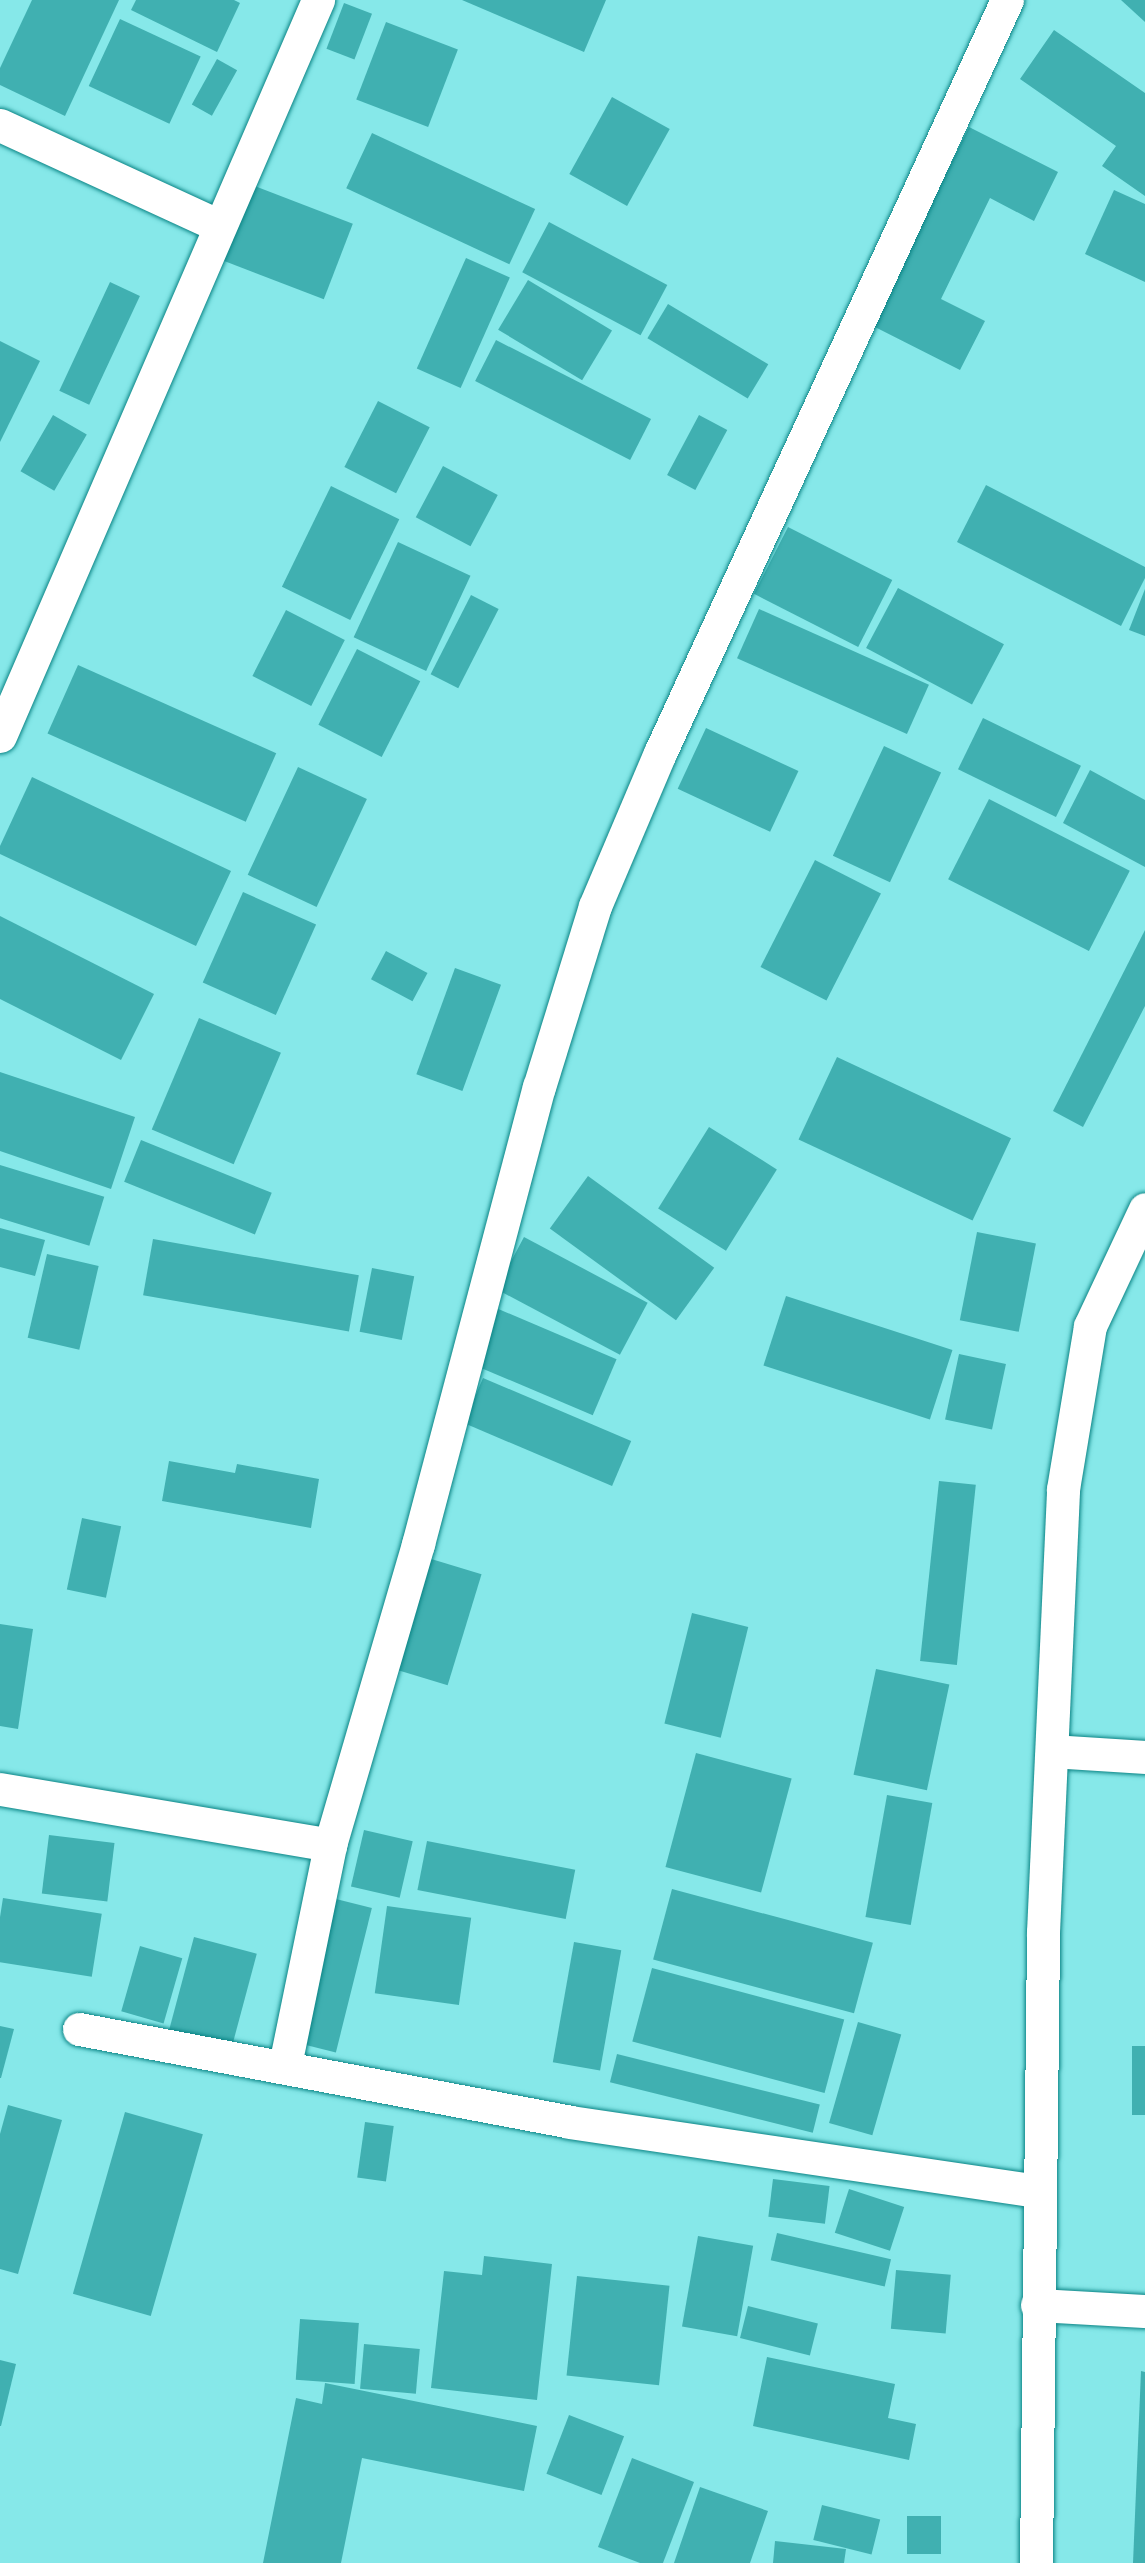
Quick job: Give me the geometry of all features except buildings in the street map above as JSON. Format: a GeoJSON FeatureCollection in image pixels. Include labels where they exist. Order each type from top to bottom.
{"type":"FeatureCollection","features":[{"type":"Feature","properties":{"kind":"street"},"geometry":{"type":"LineString","coordinates":[[0,736],[217,225],[318,0]]}},
{"type":"Feature","properties":{"kind":"street"},"geometry":{"type":"LineString","coordinates":[[285,2065],[330,1845],[418,1544],[539,1087],[595,906],[660,753],[1007,0]]}},
{"type":"Feature","properties":{"kind":"street"},"geometry":{"type":"LineString","coordinates":[[0,125],[217,225]]}},
{"type":"Feature","properties":{"kind":"street"},"geometry":{"type":"LineString","coordinates":[[1035,2563],[1043,1932],[1063,1489],[1090,1326],[1145,1209]]}},
{"type":"Feature","properties":{"kind":"street"},"geometry":{"type":"LineString","coordinates":[[1052,1751],[1145,1757]]}},
{"type":"Feature","properties":{"kind":"street"},"geometry":{"type":"LineString","coordinates":[[0,1789],[330,1845]]}},
{"type":"Feature","properties":{"kind":"street"},"geometry":{"type":"LineString","coordinates":[[79,2029],[285,2065],[570,2122],[1039,2191]]}},
{"type":"Feature","properties":{"kind":"street"},"geometry":{"type":"LineString","coordinates":[[1037,2305],[1145,2311]]}}]}
